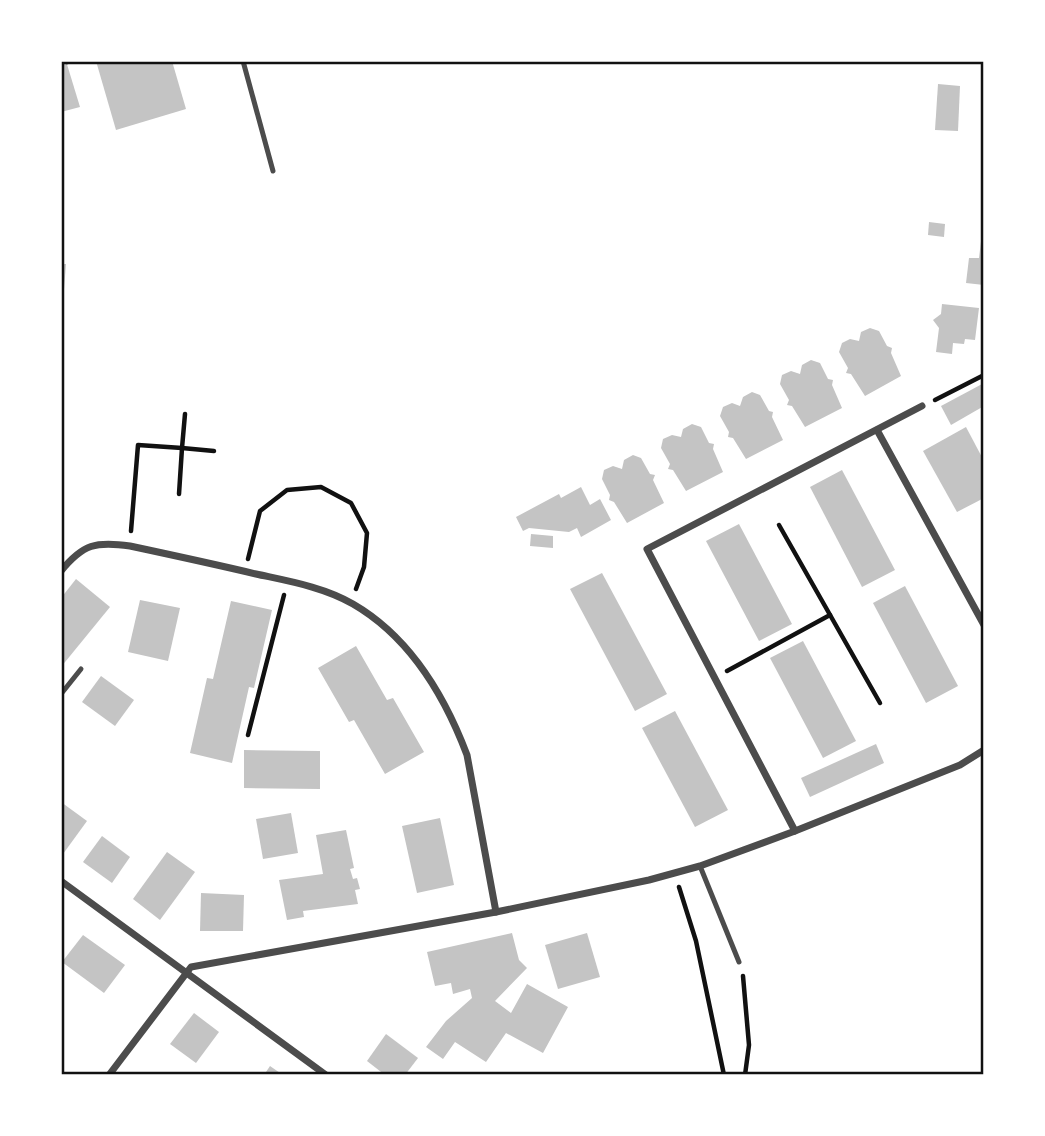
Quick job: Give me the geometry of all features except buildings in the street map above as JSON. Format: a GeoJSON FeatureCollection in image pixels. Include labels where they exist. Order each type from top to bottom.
{"type":"FeatureCollection","features":[{"type":"Feature","properties":{"kind":"street"},"geometry":{"type":"LineString","coordinates":[[794,831],[647,550],[922,407]]}},
{"type":"Feature","properties":{"kind":"street"},"geometry":{"type":"LineString","coordinates":[[877,430],[984,625]]}},
{"type":"Feature","properties":{"kind":"street"},"geometry":{"type":"LineString","coordinates":[[61,571],[82,550],[107,543],[130,546],[287,581],[351,603],[397,638],[419,662],[440,694],[467,755],[496,912]]}},
{"type":"Feature","properties":{"kind":"street"},"geometry":{"type":"LineString","coordinates":[[109,1075],[185,971],[199,964],[496,912],[649,880],[700,866],[794,831],[960,765],[984,750]]}},
{"type":"Feature","properties":{"kind":"street"},"geometry":{"type":"LineString","coordinates":[[61,881],[326,1075]]}},
{"type":"Feature","properties":{"kind":"lane"},"geometry":{"type":"LineString","coordinates":[[243,61],[273,171]]}},
{"type":"Feature","properties":{"kind":"lane"},"geometry":{"type":"LineString","coordinates":[[61,694],[81,669]]}},
{"type":"Feature","properties":{"kind":"lane"},"geometry":{"type":"LineString","coordinates":[[700,866],[739,962]]}},
{"type":"Feature","properties":{"kind":"path"},"geometry":{"type":"LineString","coordinates":[[922,407],[984,374]]}},
{"type":"Feature","properties":{"kind":"path"},"geometry":{"type":"LineString","coordinates":[[179,494],[185,414]]}},
{"type":"Feature","properties":{"kind":"path"},"geometry":{"type":"LineString","coordinates":[[130,546],[138,445],[214,451]]}},
{"type":"Feature","properties":{"kind":"path"},"geometry":{"type":"LineString","coordinates":[[246,572],[250,543],[260,511],[287,490],[321,487],[351,503],[367,533],[364,567],[351,603]]}},
{"type":"Feature","properties":{"kind":"path"},"geometry":{"type":"LineString","coordinates":[[779,525],[880,703]]}},
{"type":"Feature","properties":{"kind":"path"},"geometry":{"type":"LineString","coordinates":[[248,735],[287,581]]}},
{"type":"Feature","properties":{"kind":"path"},"geometry":{"type":"LineString","coordinates":[[713,679],[831,615]]}},
{"type":"Feature","properties":{"kind":"path"},"geometry":{"type":"LineString","coordinates":[[674,873],[696,942],[724,1075]]}},
{"type":"Feature","properties":{"kind":"path"},"geometry":{"type":"LineString","coordinates":[[739,962],[746,989],[749,1045],[744,1075]]}}]}
